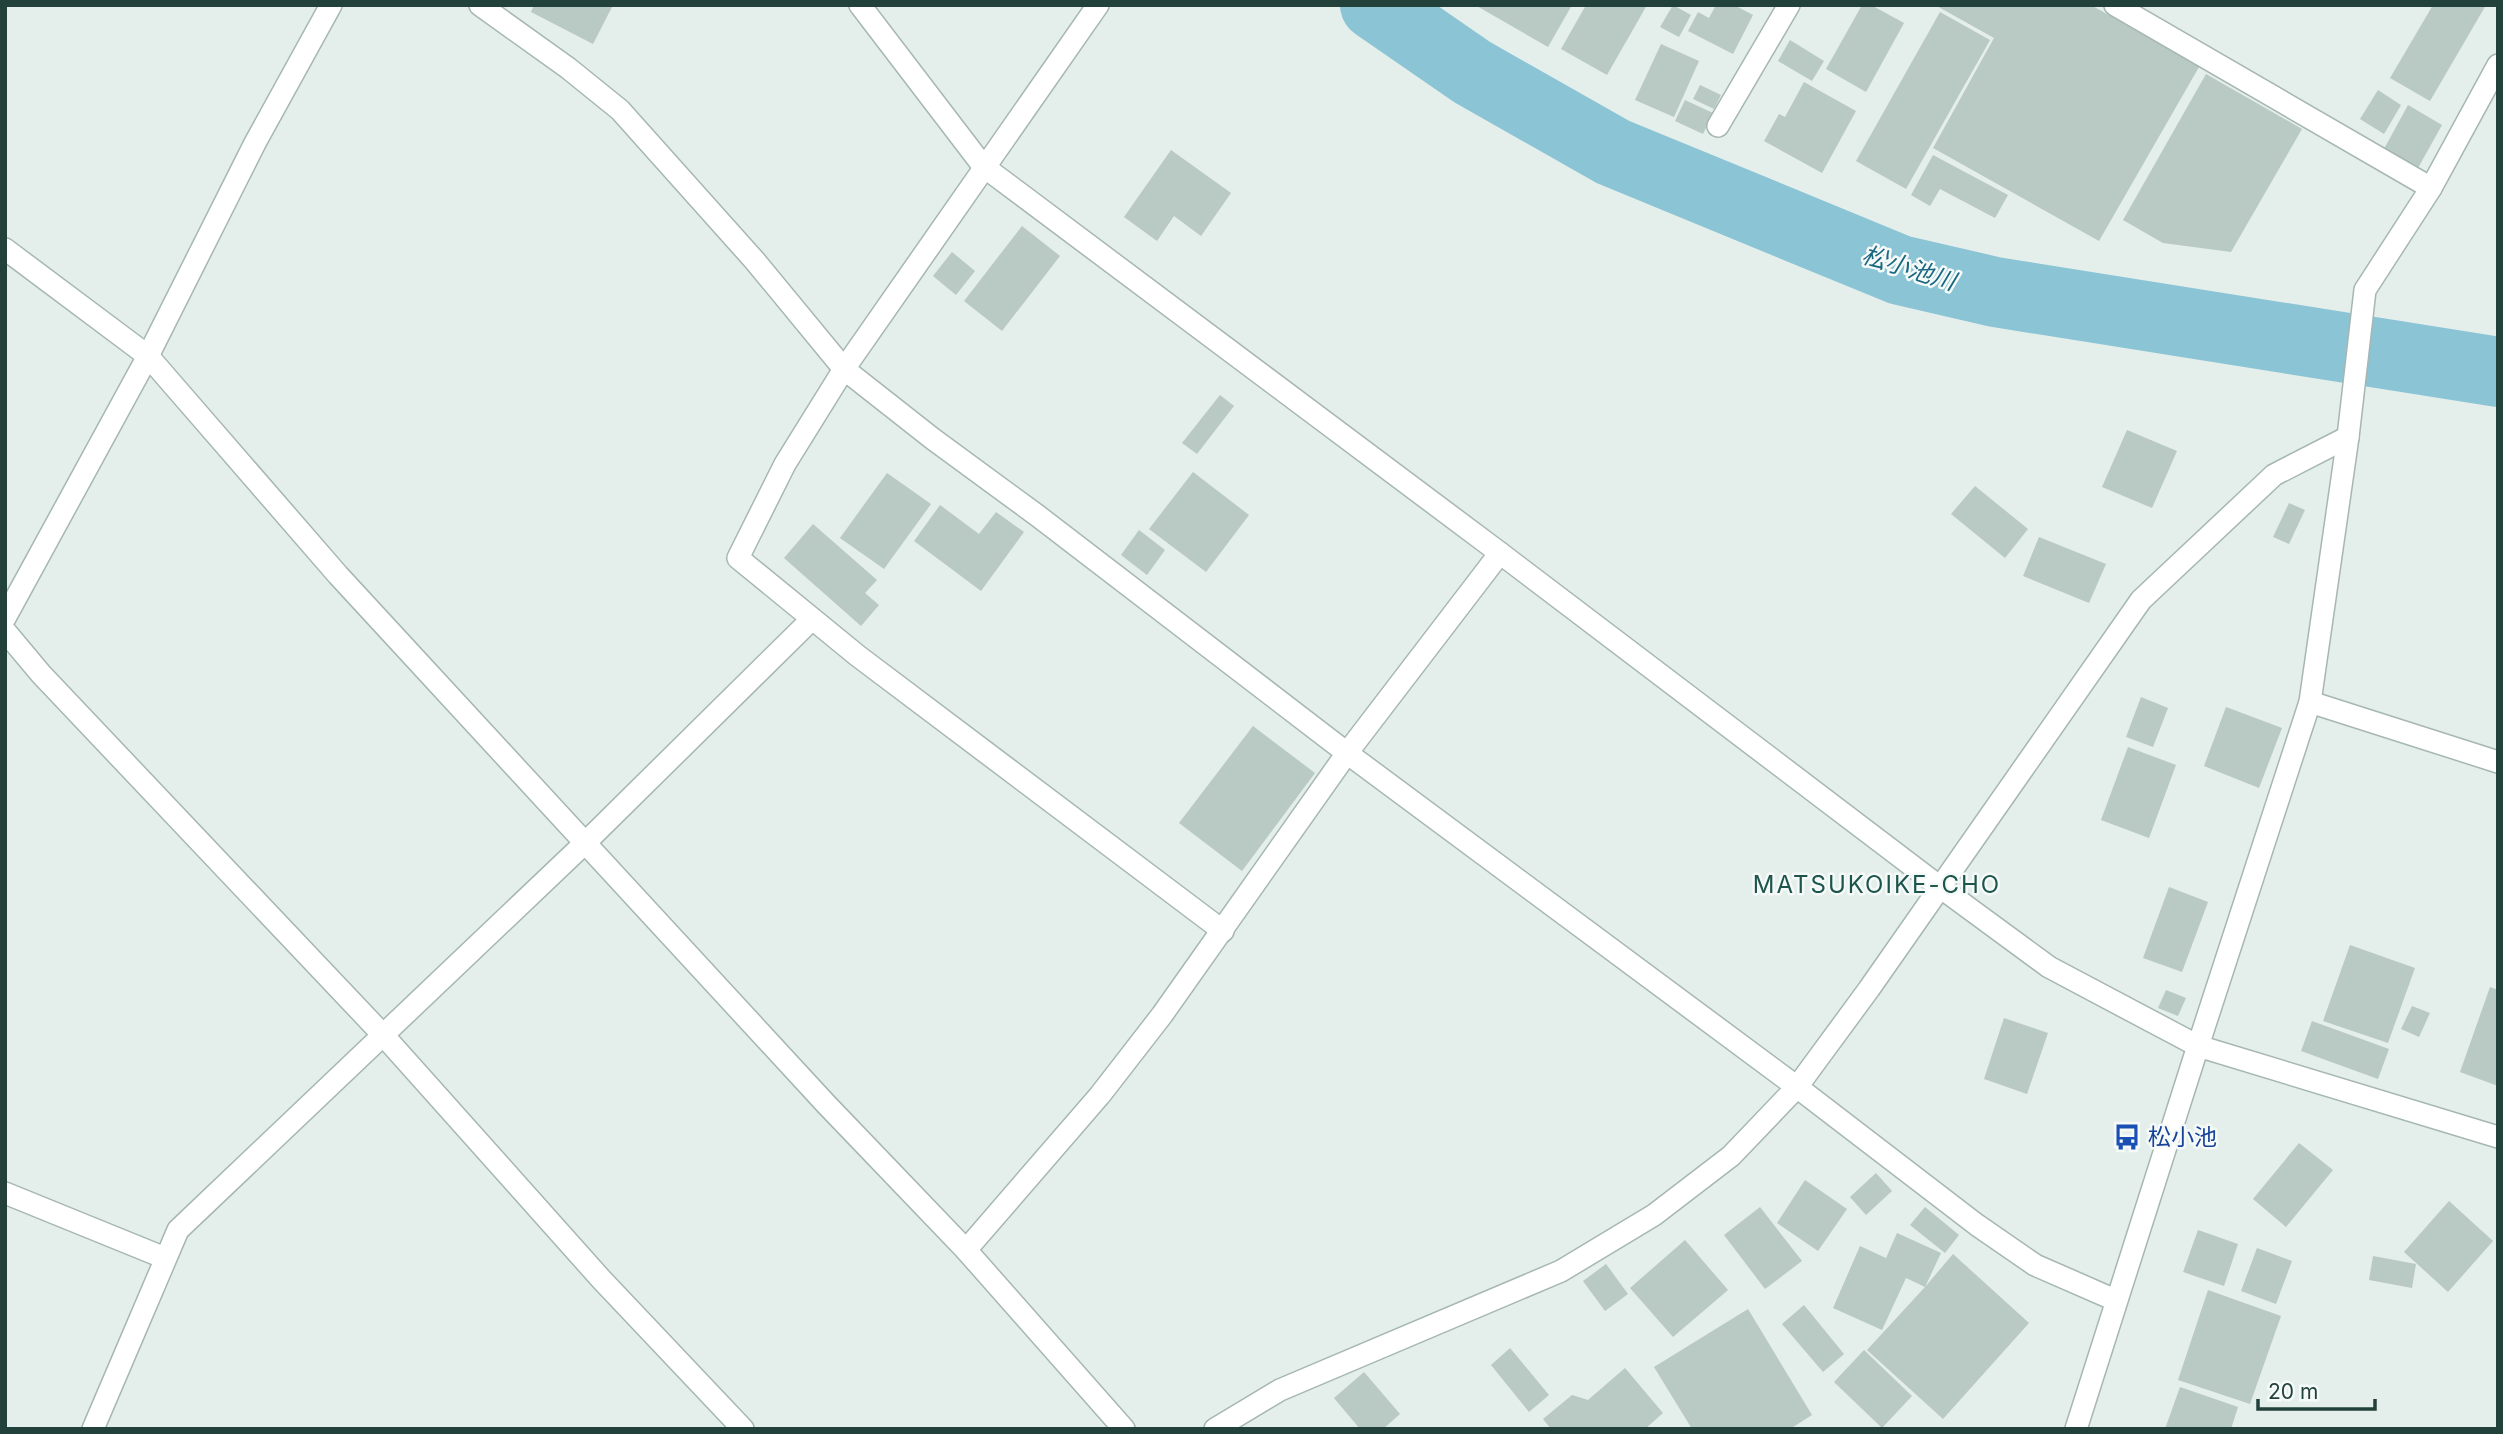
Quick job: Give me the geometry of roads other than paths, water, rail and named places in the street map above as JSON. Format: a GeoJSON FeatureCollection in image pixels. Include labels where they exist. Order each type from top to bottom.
{"type":"FeatureCollection","features":[{"type":"Feature","properties":{"kind":"street"},"geometry":{"type":"LineString","coordinates":[[5,618],[148,356],[255,143],[331,5]]}},
{"type":"Feature","properties":{"kind":"street"},"geometry":{"type":"LineString","coordinates":[[480,5],[568,68],[620,110],[755,261],[844,369],[1347,753],[1797,1087],[1977,1225],[2035,1265],[2115,1300]]}},
{"type":"Feature","properties":{"kind":"street"},"geometry":{"type":"LineString","coordinates":[[860,5],[983,166],[2049,967],[2198,1046],[2498,1137]]}},
{"type":"Feature","properties":{"kind":"street"},"geometry":{"type":"LineString","coordinates":[[1098,5],[983,166],[844,369],[785,464],[738,558],[979,749],[1223,931]]}},
{"type":"Feature","properties":{"kind":"street"},"geometry":{"type":"LineString","coordinates":[[1718,126],[1789,5]]}},
{"type":"Feature","properties":{"kind":"street"},"geometry":{"type":"LineString","coordinates":[[2115,5],[2431,188]]}},
{"type":"Feature","properties":{"kind":"street"},"geometry":{"type":"LineString","coordinates":[[2076,1429],[2115,1300],[2311,702],[2348,437],[2365,290],[2431,188],[2498,65]]}},
{"type":"Feature","properties":{"kind":"street"},"geometry":{"type":"LineString","coordinates":[[5,249],[148,356],[338,575],[826,1104],[966,1250],[1124,1429]]}},
{"type":"Feature","properties":{"kind":"street"},"geometry":{"type":"LineString","coordinates":[[1215,1429],[1280,1390],[1561,1271],[1654,1215],[1731,1156],[1797,1087],[1869,989],[2141,600],[2273,475],[2348,437]]}},
{"type":"Feature","properties":{"kind":"street"},"geometry":{"type":"LineString","coordinates":[[966,1250],[1100,1096],[1223,931],[1347,753],[1500,553]]}},
{"type":"Feature","properties":{"kind":"street"},"geometry":{"type":"LineString","coordinates":[[93,1429],[178,1230],[586,842],[813,619]]}},
{"type":"Feature","properties":{"kind":"street"},"geometry":{"type":"LineString","coordinates":[[5,631],[41,674],[384,1036],[601,1279],[743,1429]]}},
{"type":"Feature","properties":{"kind":"street"},"geometry":{"type":"LineString","coordinates":[[2311,702],[2498,762]]}},
{"type":"Feature","properties":{"kind":"street"},"geometry":{"type":"LineString","coordinates":[[5,1193],[165,1258]]}},
{"type":"Feature","properties":{"kind":"waterway","name":"松小池川"},"geometry":{"type":"LineString","coordinates":[[1375,5],[1472,72],[1613,152],[1900,270],[1995,292],[2498,372]]}},
{"type":"Feature","properties":{"kind":"place","name":"松小池"},"geometry":{"type":"Point","coordinates":[2127,1137]}},
{"type":"Feature","properties":{"kind":"district","name":"MATSUKOIKE-CHO"},"geometry":{"type":"Point","coordinates":[1877,884]}}]}
